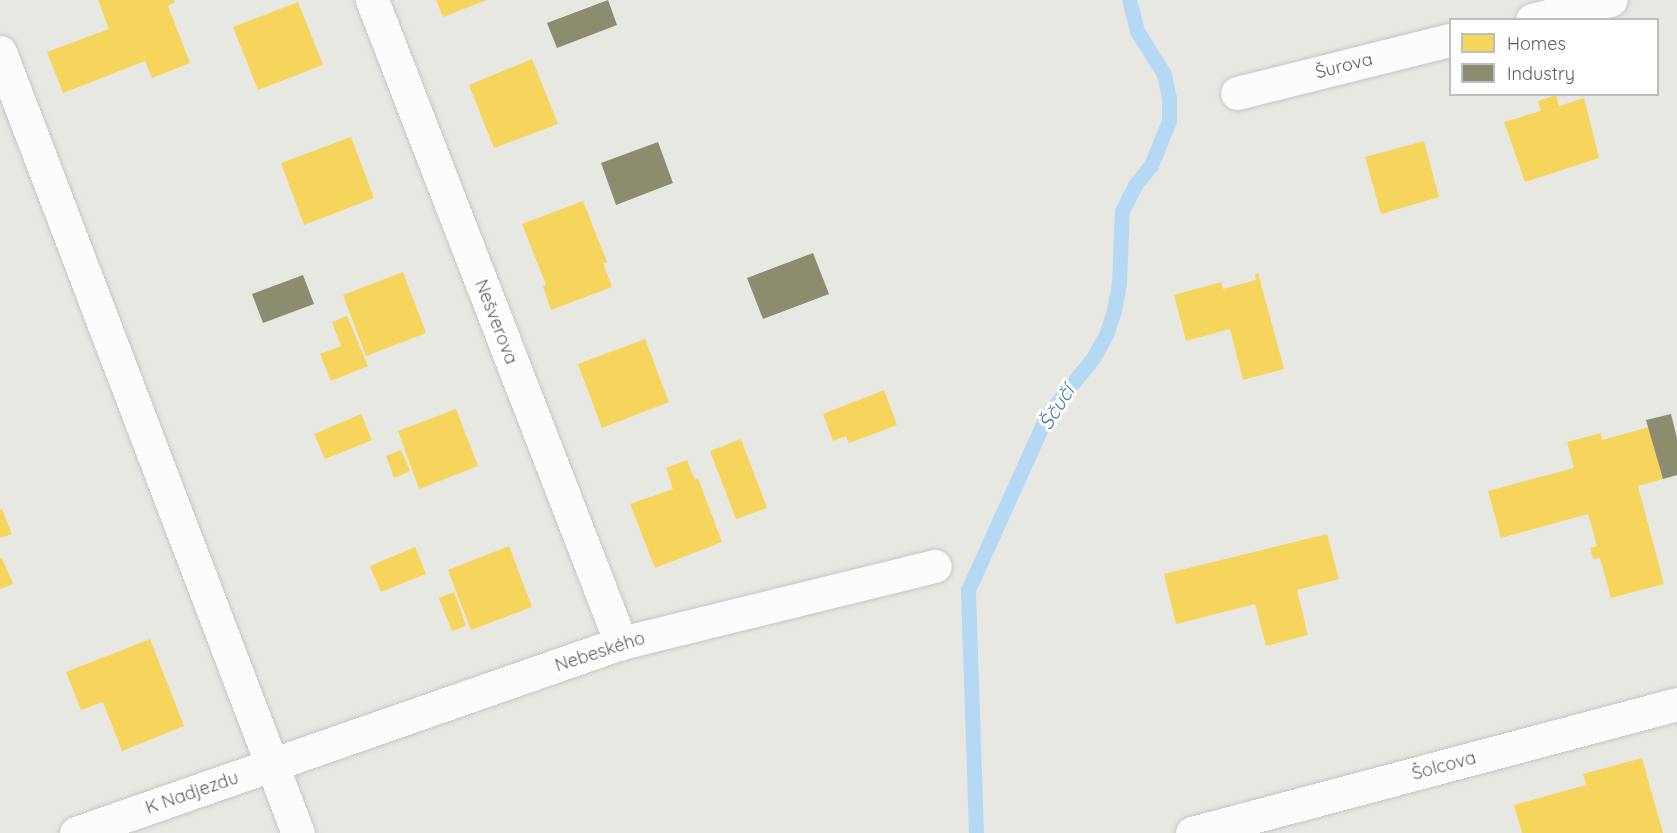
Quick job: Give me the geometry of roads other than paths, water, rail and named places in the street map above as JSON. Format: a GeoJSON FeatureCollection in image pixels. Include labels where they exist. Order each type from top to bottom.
{"type":"FeatureCollection","features":[{"type":"Feature","properties":{"kind":"street","name":"Nešverova"},"geometry":{"type":"LineString","coordinates":[[372,0],[621,643]]}},
{"type":"Feature","properties":{"kind":"street"},"geometry":{"type":"LineString","coordinates":[[1540,18],[1610,0]]}},
{"type":"Feature","properties":{"kind":"street","name":"Šurova"},"geometry":{"type":"LineString","coordinates":[[1237,93],[1449,40]]}},
{"type":"Feature","properties":{"kind":"street"},"geometry":{"type":"LineString","coordinates":[[0,52],[298,833]]}},
{"type":"Feature","properties":{"kind":"street","name":"Nebeského"},"geometry":{"type":"LineString","coordinates":[[273,766],[621,643],[935,566]]}},
{"type":"Feature","properties":{"kind":"street","name":"Šolcova"},"geometry":{"type":"LineString","coordinates":[[1201,831],[1677,704]]}},
{"type":"Feature","properties":{"kind":"street","name":"K Nadjezdu"},"geometry":{"type":"LineString","coordinates":[[76,833],[273,766]]}},
{"type":"Feature","properties":{"kind":"waterway","name":"Ščučí"},"geometry":{"type":"LineString","coordinates":[[976,833],[968,590],[1047,415],[1093,358],[1106,335],[1114,311],[1119,282],[1122,211],[1135,185],[1151,165],[1169,121],[1169,98],[1164,74],[1137,31],[1129,0]]}}]}
